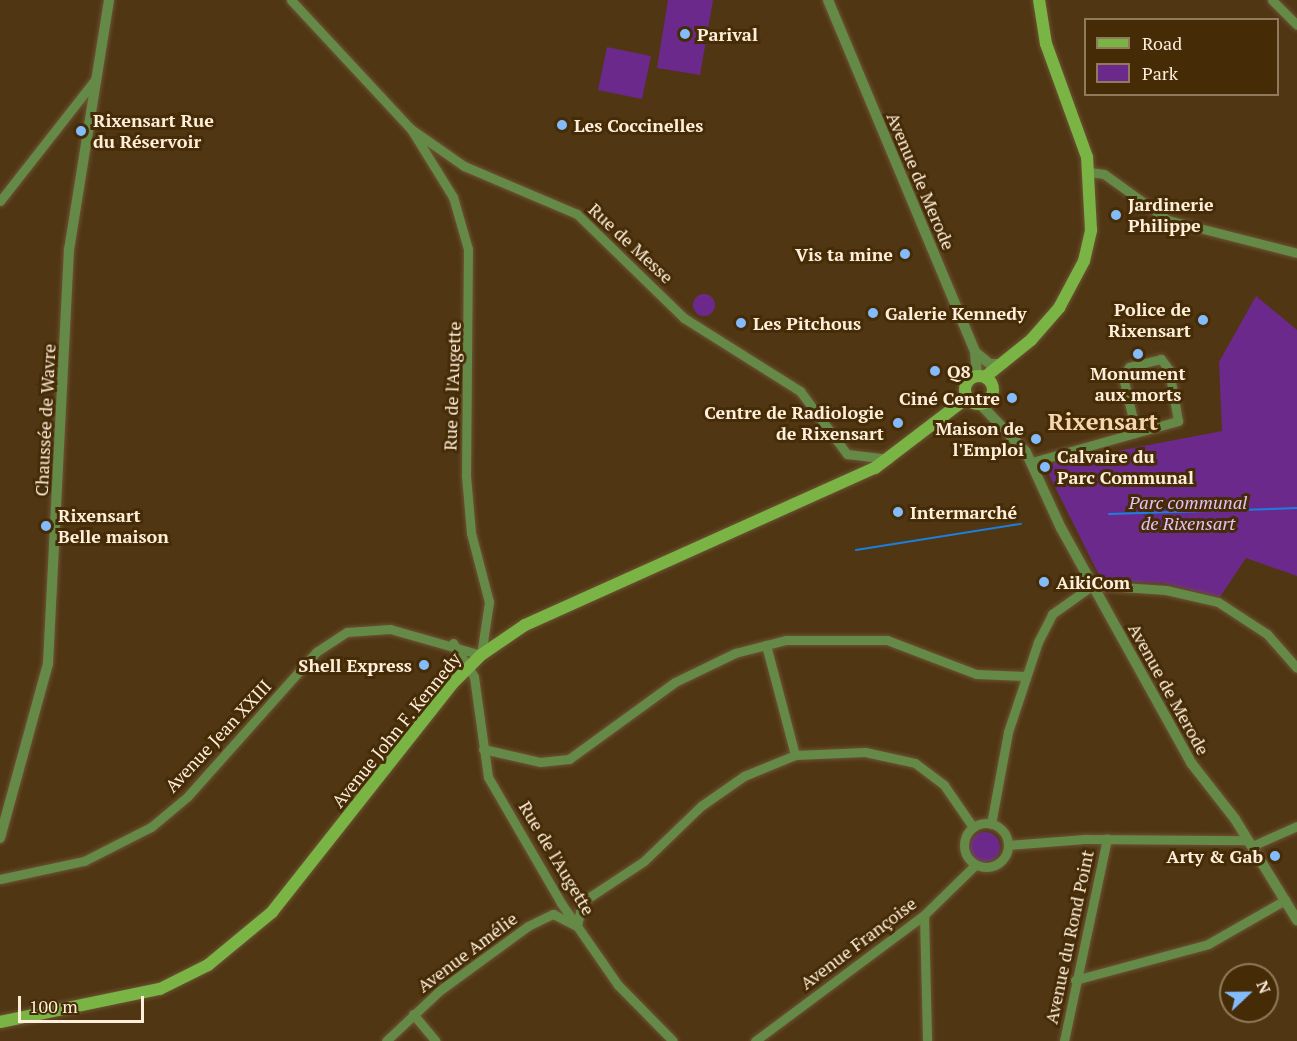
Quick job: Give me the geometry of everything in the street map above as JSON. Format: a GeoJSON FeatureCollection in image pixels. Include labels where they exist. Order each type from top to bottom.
{"type":"FeatureCollection","features":[{"type":"Feature","properties":{"kind":"main road"},"geometry":{"type":"LineString","coordinates":[[981,376],[993,392],[981,405],[967,398],[965,387],[981,376],[1005,364],[1043,329],[1073,285],[1091,230],[1090,172],[1046,44],[1039,0]]}},
{"type":"Feature","properties":{"kind":"main road","name":"Avenue John F. Kennedy"},"geometry":{"type":"LineString","coordinates":[[0,1022],[160,989],[232,949],[272,912],[468,666],[481,655],[525,625],[891,459],[967,398]]}},
{"type":"Feature","properties":{"kind":"street","name":"Chaussée de Wavre"},"geometry":{"type":"LineString","coordinates":[[0,838],[48,664],[69,250],[94,81],[110,0]]}},
{"type":"Feature","properties":{"kind":"street","name":"Rue de Messe"},"geometry":{"type":"LineString","coordinates":[[291,0],[411,129],[464,166],[577,214],[684,318],[800,391],[847,454],[891,459]]}},
{"type":"Feature","properties":{"kind":"street","name":"Avenue de Merode"},"geometry":{"type":"LineString","coordinates":[[828,0],[975,352],[981,376]]}},
{"type":"Feature","properties":{"kind":"street"},"geometry":{"type":"LineString","coordinates":[[1272,0],[1297,25]]}},
{"type":"Feature","properties":{"kind":"street"},"geometry":{"type":"LineString","coordinates":[[1,195],[94,81]]}},
{"type":"Feature","properties":{"kind":"street","name":"Rue de l'Augette"},"geometry":{"type":"LineString","coordinates":[[411,129],[453,197],[468,249],[466,476],[471,533],[489,602],[481,655]]}},
{"type":"Feature","properties":{"kind":"street"},"geometry":{"type":"LineString","coordinates":[[1090,172],[1104,174],[1168,220],[1297,253]]}},
{"type":"Feature","properties":{"kind":"street"},"geometry":{"type":"LineString","coordinates":[[975,352],[990,364],[1005,364]]}},
{"type":"Feature","properties":{"kind":"street"},"geometry":{"type":"LineString","coordinates":[[1032,462],[1178,421],[1180,415],[1169,370],[1161,359],[1129,368],[1123,376],[1136,432]]}},
{"type":"Feature","properties":{"kind":"street","name":"Avenue de Merode"},"geometry":{"type":"LineString","coordinates":[[981,405],[1015,436],[1032,462],[1093,585],[1192,764],[1250,843],[1295,915]]}},
{"type":"Feature","properties":{"kind":"street"},"geometry":{"type":"LineString","coordinates":[[991,824],[1025,676],[1052,614],[1093,585],[1166,590],[1218,602],[1268,634],[1297,668]]}},
{"type":"Feature","properties":{"kind":"street","name":"Avenue Jean XXIII"},"geometry":{"type":"LineString","coordinates":[[0,879],[84,861],[151,827],[187,797],[332,639],[372,627],[453,643],[481,655]]}},
{"type":"Feature","properties":{"kind":"street"},"geometry":{"type":"LineString","coordinates":[[483,749],[540,762],[569,759],[675,682],[766,645],[858,636],[900,644],[976,674],[1025,676]]}},
{"type":"Feature","properties":{"kind":"street"},"geometry":{"type":"LineString","coordinates":[[453,643],[468,666]]}},
{"type":"Feature","properties":{"kind":"street"},"geometry":{"type":"LineString","coordinates":[[766,645],[795,754]]}},
{"type":"Feature","properties":{"kind":"street","name":"Rue de l'Augette"},"geometry":{"type":"LineString","coordinates":[[468,666],[488,777],[577,926],[618,985],[673,1041]]}},
{"type":"Feature","properties":{"kind":"street"},"geometry":{"type":"LineString","coordinates":[[577,926],[582,902],[644,861],[709,800],[744,776],[795,754],[865,752],[915,763],[944,785],[973,827]]}},
{"type":"Feature","properties":{"kind":"street"},"geometry":{"type":"LineString","coordinates":[[973,827],[991,824]]}},
{"type":"Feature","properties":{"kind":"street"},"geometry":{"type":"LineString","coordinates":[[991,824],[1008,846]]}},
{"type":"Feature","properties":{"kind":"street"},"geometry":{"type":"LineString","coordinates":[[1008,846],[1107,839],[1250,843],[1297,826]]}},
{"type":"Feature","properties":{"kind":"street"},"geometry":{"type":"LineString","coordinates":[[973,827],[964,846],[975,864],[995,865],[1008,846]]}},
{"type":"Feature","properties":{"kind":"street","name":"Avenue du Rond Point"},"geometry":{"type":"LineString","coordinates":[[1064,1041],[1107,839]]}},
{"type":"Feature","properties":{"kind":"street","name":"Avenue Françoise"},"geometry":{"type":"LineString","coordinates":[[755,1041],[924,915],[975,864]]}},
{"type":"Feature","properties":{"kind":"street"},"geometry":{"type":"LineString","coordinates":[[1076,980],[1208,944],[1285,900]]}},
{"type":"Feature","properties":{"kind":"street","name":"Avenue Amélie"},"geometry":{"type":"LineString","coordinates":[[386,1041],[413,1014],[506,940],[548,915],[577,926]]}},
{"type":"Feature","properties":{"kind":"street"},"geometry":{"type":"LineString","coordinates":[[924,915],[927,1041]]}},
{"type":"Feature","properties":{"kind":"street"},"geometry":{"type":"LineString","coordinates":[[413,1014],[436,1041]]}},
{"type":"Feature","properties":{"kind":"green space","name":"Parival"},"geometry":{"type":"Polygon","coordinates":[[[668,0],[713,0],[700,75],[657,68],[668,0]]]}},
{"type":"Feature","properties":{"kind":"green space","name":"Parival"},"geometry":{"type":"Polygon","coordinates":[[[607,47],[651,56],[642,99],[598,90],[607,47]]]}},
{"type":"Feature","properties":{"kind":"green space"},"geometry":{"type":"Polygon","coordinates":[[[704,294],[712,297],[715,305],[712,313],[704,316],[696,313],[693,305],[696,297],[704,294]]]}},
{"type":"Feature","properties":{"kind":"green space","name":"Parc communal de Rixensart"},"geometry":{"type":"Polygon","coordinates":[[[1256,296],[1297,330],[1297,576],[1246,558],[1220,597],[1162,583],[1102,581],[1044,465],[1222,431],[1219,362],[1256,296]]]}},
{"type":"Feature","properties":{"kind":"green space"},"geometry":{"type":"Polygon","coordinates":[[[985,832],[996,836],[1000,847],[996,858],[985,862],[974,858],[970,847],[974,836],[985,832]]]}},
{"type":"Feature","properties":{"kind":"waterway"},"geometry":{"type":"LineString","coordinates":[[1109,514],[1297,508]]}},
{"type":"Feature","properties":{"kind":"waterway"},"geometry":{"type":"LineString","coordinates":[[856,550],[1021,524]]}},
{"type":"Feature","properties":{"kind":"place","name":"Parival"},"geometry":{"type":"Point","coordinates":[685,34]}},
{"type":"Feature","properties":{"kind":"place","name":"Les Coccinelles"},"geometry":{"type":"Point","coordinates":[562,125]}},
{"type":"Feature","properties":{"kind":"place","name":"Rixensart Rue du Réservoir"},"geometry":{"type":"Point","coordinates":[81,131]}},
{"type":"Feature","properties":{"kind":"place","name":"Jardinerie Philippe"},"geometry":{"type":"Point","coordinates":[1116,215]}},
{"type":"Feature","properties":{"kind":"place","name":"Vis ta mine"},"geometry":{"type":"Point","coordinates":[905,254]}},
{"type":"Feature","properties":{"kind":"place","name":"Galerie Kennedy"},"geometry":{"type":"Point","coordinates":[873,313]}},
{"type":"Feature","properties":{"kind":"place","name":"Police de Rixensart"},"geometry":{"type":"Point","coordinates":[1203,320]}},
{"type":"Feature","properties":{"kind":"place","name":"Les Pitchous"},"geometry":{"type":"Point","coordinates":[741,323]}},
{"type":"Feature","properties":{"kind":"place","name":"Monument aux morts"},"geometry":{"type":"Point","coordinates":[1138,354]}},
{"type":"Feature","properties":{"kind":"place","name":"Q8"},"geometry":{"type":"Point","coordinates":[935,371]}},
{"type":"Feature","properties":{"kind":"place","name":"Ciné Centre"},"geometry":{"type":"Point","coordinates":[1012,398]}},
{"type":"Feature","properties":{"kind":"place","name":"Centre de Radiologie de Rixensart"},"geometry":{"type":"Point","coordinates":[898,423]}},
{"type":"Feature","properties":{"kind":"place","name":"Maison de l'Emploi"},"geometry":{"type":"Point","coordinates":[1036,439]}},
{"type":"Feature","properties":{"kind":"place","name":"Calvaire du Parc Communal"},"geometry":{"type":"Point","coordinates":[1045,467]}},
{"type":"Feature","properties":{"kind":"place","name":"Intermarché"},"geometry":{"type":"Point","coordinates":[898,512]}},
{"type":"Feature","properties":{"kind":"place","name":"Rixensart Belle maison"},"geometry":{"type":"Point","coordinates":[46,526]}},
{"type":"Feature","properties":{"kind":"place","name":"AikiCom"},"geometry":{"type":"Point","coordinates":[1044,582]}},
{"type":"Feature","properties":{"kind":"place","name":"Shell Express"},"geometry":{"type":"Point","coordinates":[424,665]}},
{"type":"Feature","properties":{"kind":"place","name":"Arty & Gab"},"geometry":{"type":"Point","coordinates":[1275,856]}},
{"type":"Feature","properties":{"kind":"district","name":"Rixensart"},"geometry":{"type":"Point","coordinates":[1103,422]}}]}
